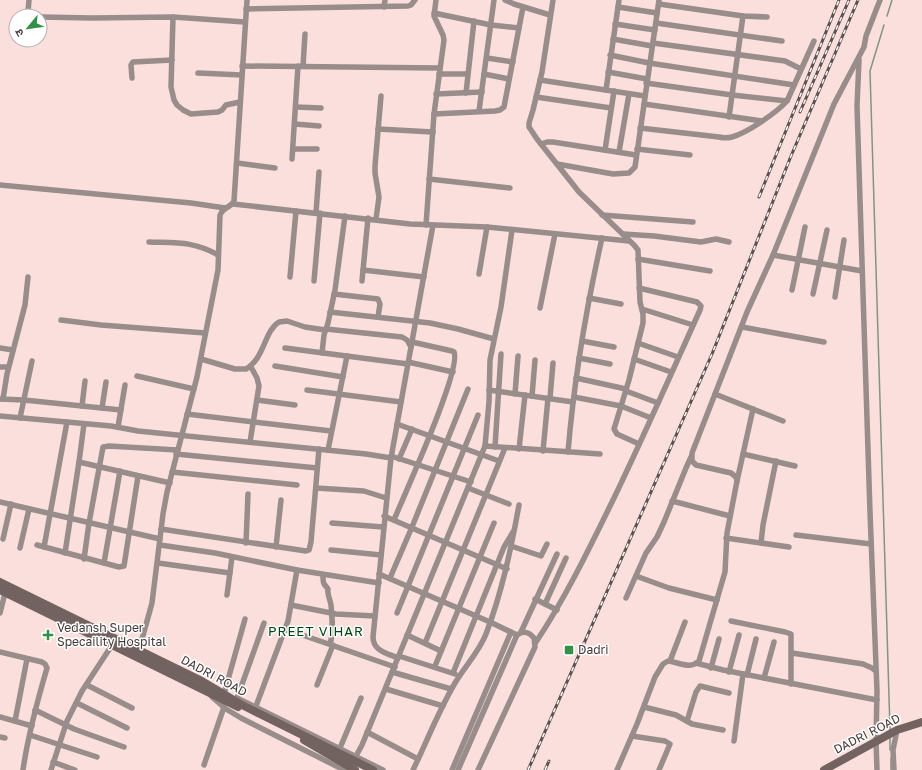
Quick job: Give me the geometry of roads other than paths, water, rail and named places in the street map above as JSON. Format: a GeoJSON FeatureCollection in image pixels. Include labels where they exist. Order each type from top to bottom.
{"type":"FeatureCollection","features":[{"type":"Feature","properties":{"kind":"street"},"geometry":{"type":"LineString","coordinates":[[233,204],[237,163],[246,0]]}},
{"type":"Feature","properties":{"kind":"street"},"geometry":{"type":"LineString","coordinates":[[384,7],[385,0]]}},
{"type":"Feature","properties":{"kind":"street"},"geometry":{"type":"LineString","coordinates":[[246,9],[408,6],[415,0]]}},
{"type":"Feature","properties":{"kind":"street"},"geometry":{"type":"LineString","coordinates":[[426,225],[436,94],[444,46],[444,35],[435,19],[434,13],[436,0]]}},
{"type":"Feature","properties":{"kind":"street"},"geometry":{"type":"LineString","coordinates":[[479,111],[494,0]]}},
{"type":"Feature","properties":{"kind":"street"},"geometry":{"type":"LineString","coordinates":[[505,0],[550,15]]}},
{"type":"Feature","properties":{"kind":"street"},"geometry":{"type":"LineString","coordinates":[[553,0],[540,80],[529,127],[579,192],[638,250],[639,288],[644,318],[626,390],[614,427],[615,432],[639,444]]}},
{"type":"Feature","properties":{"kind":"street"},"geometry":{"type":"LineString","coordinates":[[606,90],[619,0]]}},
{"type":"Feature","properties":{"kind":"street"},"geometry":{"type":"LineString","coordinates":[[626,598],[646,553],[659,532],[691,457],[742,327],[834,104],[864,47],[866,36],[880,0]]}},
{"type":"Feature","properties":{"kind":"street"},"geometry":{"type":"LineString","coordinates":[[557,164],[613,174],[626,174],[635,167],[659,2],[743,16],[767,18]]}},
{"type":"Feature","properties":{"kind":"street"},"geometry":{"type":"LineString","coordinates":[[434,114],[498,110],[504,107],[523,7]]}},
{"type":"Feature","properties":{"kind":"street"},"geometry":{"type":"LineString","coordinates":[[618,7],[657,13]]}},
{"type":"Feature","properties":{"kind":"street"},"geometry":{"type":"LineString","coordinates":[[434,13],[519,28]]}},
{"type":"Feature","properties":{"kind":"street"},"geometry":{"type":"LineString","coordinates":[[729,117],[743,16]]}},
{"type":"Feature","properties":{"kind":"street"},"geometry":{"type":"LineString","coordinates":[[48,17],[173,17],[245,22]]}},
{"type":"Feature","properties":{"kind":"street"},"geometry":{"type":"LineString","coordinates":[[173,17],[171,87],[172,94],[177,105],[182,110],[191,114],[218,112],[226,105],[240,102]]}},
{"type":"Feature","properties":{"kind":"street"},"geometry":{"type":"LineString","coordinates":[[466,93],[474,21]]}},
{"type":"Feature","properties":{"kind":"street"},"geometry":{"type":"LineString","coordinates":[[656,23],[782,41]]}},
{"type":"Feature","properties":{"kind":"street"},"geometry":{"type":"LineString","coordinates":[[615,24],[655,30]]}},
{"type":"Feature","properties":{"kind":"street"},"geometry":{"type":"LineString","coordinates":[[292,159],[294,124],[305,34]]}},
{"type":"Feature","properties":{"kind":"street"},"geometry":{"type":"LineString","coordinates":[[613,39],[785,61],[801,69]]}},
{"type":"Feature","properties":{"kind":"street"},"geometry":{"type":"LineString","coordinates":[[640,128],[727,138],[738,135],[762,121],[782,107],[787,101],[814,41]]}},
{"type":"Feature","properties":{"kind":"street"},"geometry":{"type":"LineString","coordinates":[[610,55],[649,63],[794,85]]}},
{"type":"Feature","properties":{"kind":"street"},"geometry":{"type":"LineString","coordinates":[[487,58],[513,62]]}},
{"type":"Feature","properties":{"kind":"street"},"geometry":{"type":"LineString","coordinates":[[859,58],[857,106],[877,700],[877,770]]}},
{"type":"Feature","properties":{"kind":"street"},"geometry":{"type":"LineString","coordinates":[[132,78],[131,65],[133,62],[172,60]]}},
{"type":"Feature","properties":{"kind":"street"},"geometry":{"type":"LineString","coordinates":[[242,66],[301,66],[440,71],[467,74]]}},
{"type":"Feature","properties":{"kind":"street"},"geometry":{"type":"LineString","coordinates":[[608,72],[647,81],[732,95],[787,101]]}},
{"type":"Feature","properties":{"kind":"street"},"geometry":{"type":"LineString","coordinates":[[198,73],[242,75]]}},
{"type":"Feature","properties":{"kind":"street"},"geometry":{"type":"LineString","coordinates":[[484,74],[509,79]]}},
{"type":"Feature","properties":{"kind":"street"},"geometry":{"type":"LineString","coordinates":[[540,80],[645,96]]}},
{"type":"Feature","properties":{"kind":"street"},"geometry":{"type":"LineString","coordinates":[[605,150],[614,91]]}},
{"type":"Feature","properties":{"kind":"street"},"geometry":{"type":"LineString","coordinates":[[436,94],[482,92]]}},
{"type":"Feature","properties":{"kind":"street"},"geometry":{"type":"LineString","coordinates":[[619,152],[629,94]]}},
{"type":"Feature","properties":{"kind":"street"},"geometry":{"type":"LineString","coordinates":[[376,219],[379,197],[375,173],[381,96]]}},
{"type":"Feature","properties":{"kind":"street"},"geometry":{"type":"LineString","coordinates":[[536,97],[611,108]]}},
{"type":"Feature","properties":{"kind":"street"},"geometry":{"type":"LineString","coordinates":[[644,104],[762,121]]}},
{"type":"Feature","properties":{"kind":"street"},"geometry":{"type":"LineString","coordinates":[[296,107],[321,108]]}},
{"type":"Feature","properties":{"kind":"street"},"geometry":{"type":"LineString","coordinates":[[294,124],[319,126]]}},
{"type":"Feature","properties":{"kind":"street"},"geometry":{"type":"LineString","coordinates":[[378,129],[433,132]]}},
{"type":"Feature","properties":{"kind":"street"},"geometry":{"type":"LineString","coordinates":[[541,144],[553,142],[619,152],[690,155]]}},
{"type":"Feature","properties":{"kind":"street"},"geometry":{"type":"LineString","coordinates":[[293,149],[317,149]]}},
{"type":"Feature","properties":{"kind":"street"},"geometry":{"type":"LineString","coordinates":[[237,163],[275,168]]}},
{"type":"Feature","properties":{"kind":"street"},"geometry":{"type":"LineString","coordinates":[[314,281],[318,213],[318,172]]}},
{"type":"Feature","properties":{"kind":"street"},"geometry":{"type":"LineString","coordinates":[[429,179],[510,188]]}},
{"type":"Feature","properties":{"kind":"street"},"geometry":{"type":"LineString","coordinates":[[0,185],[191,203],[225,208]]}},
{"type":"Feature","properties":{"kind":"street"},"geometry":{"type":"LineString","coordinates":[[139,650],[152,603],[160,539],[172,472],[194,389],[218,270],[219,219],[225,208],[233,204],[426,225],[487,227],[630,241]]}},
{"type":"Feature","properties":{"kind":"street"},"geometry":{"type":"LineString","coordinates":[[290,277],[296,211]]}},
{"type":"Feature","properties":{"kind":"street"},"geometry":{"type":"LineString","coordinates":[[602,215],[693,222]]}},
{"type":"Feature","properties":{"kind":"street"},"geometry":{"type":"LineString","coordinates":[[322,353],[325,329],[334,294],[345,216]]}},
{"type":"Feature","properties":{"kind":"street"},"geometry":{"type":"LineString","coordinates":[[362,281],[368,218]]}},
{"type":"Feature","properties":{"kind":"street"},"geometry":{"type":"LineString","coordinates":[[433,225],[391,457],[373,638],[374,644],[379,650],[399,657],[435,666],[460,676]]}},
{"type":"Feature","properties":{"kind":"street"},"geometry":{"type":"LineString","coordinates":[[479,274],[487,227]]}},
{"type":"Feature","properties":{"kind":"street"},"geometry":{"type":"LineString","coordinates":[[792,290],[806,227]]}},
{"type":"Feature","properties":{"kind":"street"},"geometry":{"type":"LineString","coordinates":[[356,756],[368,732],[424,593],[486,446],[490,360],[501,307],[512,230]]}},
{"type":"Feature","properties":{"kind":"street"},"geometry":{"type":"LineString","coordinates":[[813,294],[827,230]]}},
{"type":"Feature","properties":{"kind":"street"},"geometry":{"type":"LineString","coordinates":[[540,308],[555,234]]}},
{"type":"Feature","properties":{"kind":"street"},"geometry":{"type":"LineString","coordinates":[[623,234],[701,242],[716,239],[729,242]]}},
{"type":"Feature","properties":{"kind":"street"},"geometry":{"type":"LineString","coordinates":[[568,452],[579,358],[589,298],[602,238]]}},
{"type":"Feature","properties":{"kind":"street"},"geometry":{"type":"LineString","coordinates":[[835,297],[844,240]]}},
{"type":"Feature","properties":{"kind":"street"},"geometry":{"type":"LineString","coordinates":[[149,242],[193,244],[203,246],[218,255]]}},
{"type":"Feature","properties":{"kind":"street"},"geometry":{"type":"LineString","coordinates":[[773,255],[862,271]]}},
{"type":"Feature","properties":{"kind":"street"},"geometry":{"type":"LineString","coordinates":[[638,259],[710,271]]}},
{"type":"Feature","properties":{"kind":"street"},"geometry":{"type":"LineString","coordinates":[[363,270],[424,277]]}},
{"type":"Feature","properties":{"kind":"street"},"geometry":{"type":"LineString","coordinates":[[28,277],[25,305],[3,382],[1,399],[121,410]]}},
{"type":"Feature","properties":{"kind":"street"},"geometry":{"type":"LineString","coordinates":[[478,770],[536,642],[557,610],[598,531],[700,310],[701,306],[697,302],[639,288]]}},
{"type":"Feature","properties":{"kind":"street"},"geometry":{"type":"LineString","coordinates":[[334,294],[378,299],[380,304],[378,317]]}},
{"type":"Feature","properties":{"kind":"street"},"geometry":{"type":"LineString","coordinates":[[589,298],[621,304]]}},
{"type":"Feature","properties":{"kind":"street"},"geometry":{"type":"LineString","coordinates":[[642,309],[693,325]]}},
{"type":"Feature","properties":{"kind":"street"},"geometry":{"type":"LineString","coordinates":[[330,312],[416,321],[458,329],[494,339]]}},
{"type":"Feature","properties":{"kind":"street"},"geometry":{"type":"LineString","coordinates":[[61,320],[101,325],[205,333]]}},
{"type":"Feature","properties":{"kind":"street"},"geometry":{"type":"LineString","coordinates":[[200,359],[234,369],[246,370],[256,361],[273,328],[279,322],[287,321],[305,327],[402,337],[412,344],[445,349],[454,352],[453,372],[445,395],[394,520]]}},
{"type":"Feature","properties":{"kind":"street"},"geometry":{"type":"LineString","coordinates":[[742,327],[824,342]]}},
{"type":"Feature","properties":{"kind":"street"},"geometry":{"type":"LineString","coordinates":[[582,341],[614,347]]}},
{"type":"Feature","properties":{"kind":"street"},"geometry":{"type":"LineString","coordinates":[[638,343],[678,357]]}},
{"type":"Feature","properties":{"kind":"street"},"geometry":{"type":"LineString","coordinates":[[0,348],[13,350]]}},
{"type":"Feature","properties":{"kind":"street"},"geometry":{"type":"LineString","coordinates":[[285,348],[408,363],[453,372]]}},
{"type":"Feature","properties":{"kind":"street"},"geometry":{"type":"LineString","coordinates":[[495,447],[501,354]]}},
{"type":"Feature","properties":{"kind":"street"},"geometry":{"type":"LineString","coordinates":[[328,450],[348,356]]}},
{"type":"Feature","properties":{"kind":"street"},"geometry":{"type":"LineString","coordinates":[[515,394],[518,356]]}},
{"type":"Feature","properties":{"kind":"street"},"geometry":{"type":"LineString","coordinates":[[579,358],[610,364]]}},
{"type":"Feature","properties":{"kind":"street"},"geometry":{"type":"LineString","coordinates":[[634,359],[672,372]]}},
{"type":"Feature","properties":{"kind":"street"},"geometry":{"type":"LineString","coordinates":[[532,396],[535,360]]}},
{"type":"Feature","properties":{"kind":"street"},"geometry":{"type":"LineString","coordinates":[[20,418],[32,361]]}},
{"type":"Feature","properties":{"kind":"street"},"geometry":{"type":"LineString","coordinates":[[543,451],[553,363]]}},
{"type":"Feature","properties":{"kind":"street"},"geometry":{"type":"LineString","coordinates":[[0,366],[8,368]]}},
{"type":"Feature","properties":{"kind":"street"},"geometry":{"type":"LineString","coordinates":[[275,366],[343,377]]}},
{"type":"Feature","properties":{"kind":"street"},"geometry":{"type":"LineString","coordinates":[[250,442],[258,386],[258,378],[251,367]]}},
{"type":"Feature","properties":{"kind":"street"},"geometry":{"type":"LineString","coordinates":[[137,376],[194,389]]}},
{"type":"Feature","properties":{"kind":"street"},"geometry":{"type":"LineString","coordinates":[[576,378],[626,390],[658,403]]}},
{"type":"Feature","properties":{"kind":"street"},"geometry":{"type":"LineString","coordinates":[[82,406],[86,381]]}},
{"type":"Feature","properties":{"kind":"street"},"geometry":{"type":"LineString","coordinates":[[102,408],[106,382]]}},
{"type":"Feature","properties":{"kind":"street"},"geometry":{"type":"LineString","coordinates":[[118,427],[125,385]]}},
{"type":"Feature","properties":{"kind":"street"},"geometry":{"type":"LineString","coordinates":[[390,578],[412,528],[468,389]]}},
{"type":"Feature","properties":{"kind":"street"},"geometry":{"type":"LineString","coordinates":[[307,390],[401,402]]}},
{"type":"Feature","properties":{"kind":"street"},"geometry":{"type":"LineString","coordinates":[[489,390],[621,406],[651,418]]}},
{"type":"Feature","properties":{"kind":"street"},"geometry":{"type":"LineString","coordinates":[[715,394],[783,421]]}},
{"type":"Feature","properties":{"kind":"street"},"geometry":{"type":"LineString","coordinates":[[519,449],[525,395]]}},
{"type":"Feature","properties":{"kind":"street"},"geometry":{"type":"LineString","coordinates":[[257,400],[295,405]]}},
{"type":"Feature","properties":{"kind":"street"},"geometry":{"type":"LineString","coordinates":[[617,770],[655,677],[663,664],[670,661],[690,665],[699,661],[725,572],[726,538],[753,409]]}},
{"type":"Feature","properties":{"kind":"street"},"geometry":{"type":"LineString","coordinates":[[187,414],[332,431]]}},
{"type":"Feature","properties":{"kind":"street"},"geometry":{"type":"LineString","coordinates":[[397,613],[478,415]]}},
{"type":"Feature","properties":{"kind":"street"},"geometry":{"type":"LineString","coordinates":[[0,416],[118,427],[138,431],[181,434],[391,457],[453,476],[485,495],[509,504]]}},
{"type":"Feature","properties":{"kind":"street"},"geometry":{"type":"LineString","coordinates":[[44,547],[67,422]]}},
{"type":"Feature","properties":{"kind":"street"},"geometry":{"type":"LineString","coordinates":[[65,553],[84,424]]}},
{"type":"Feature","properties":{"kind":"street"},"geometry":{"type":"LineString","coordinates":[[397,424],[499,462]]}},
{"type":"Feature","properties":{"kind":"street"},"geometry":{"type":"LineString","coordinates":[[399,459],[412,429]]}},
{"type":"Feature","properties":{"kind":"street"},"geometry":{"type":"LineString","coordinates":[[84,559],[102,449],[105,446],[177,452],[317,468]]}},
{"type":"Feature","properties":{"kind":"street"},"geometry":{"type":"LineString","coordinates":[[486,446],[600,454]]}},
{"type":"Feature","properties":{"kind":"street"},"geometry":{"type":"LineString","coordinates":[[425,643],[441,600],[464,550],[505,448]]}},
{"type":"Feature","properties":{"kind":"street"},"geometry":{"type":"LineString","coordinates":[[162,529],[276,547],[306,551],[309,550],[311,542],[319,449]]}},
{"type":"Feature","properties":{"kind":"street"},"geometry":{"type":"LineString","coordinates":[[743,454],[795,466]]}},
{"type":"Feature","properties":{"kind":"street"},"geometry":{"type":"LineString","coordinates":[[691,457],[696,465],[732,473],[736,477],[737,481]]}},
{"type":"Feature","properties":{"kind":"street"},"geometry":{"type":"LineString","coordinates":[[761,543],[776,461]]}},
{"type":"Feature","properties":{"kind":"street"},"geometry":{"type":"LineString","coordinates":[[79,462],[170,483]]}},
{"type":"Feature","properties":{"kind":"street"},"geometry":{"type":"LineString","coordinates":[[104,563],[120,471]]}},
{"type":"Feature","properties":{"kind":"street"},"geometry":{"type":"LineString","coordinates":[[172,472],[297,486]]}},
{"type":"Feature","properties":{"kind":"street"},"geometry":{"type":"LineString","coordinates":[[37,545],[84,559],[119,567],[124,566],[138,476]]}},
{"type":"Feature","properties":{"kind":"street"},"geometry":{"type":"LineString","coordinates":[[316,488],[364,491],[386,498]]}},
{"type":"Feature","properties":{"kind":"street"},"geometry":{"type":"LineString","coordinates":[[246,542],[248,494]]}},
{"type":"Feature","properties":{"kind":"street"},"geometry":{"type":"LineString","coordinates":[[276,547],[281,500]]}},
{"type":"Feature","properties":{"kind":"street"},"geometry":{"type":"LineString","coordinates":[[672,501],[730,516]]}},
{"type":"Feature","properties":{"kind":"street"},"geometry":{"type":"LineString","coordinates":[[0,502],[160,539]]}},
{"type":"Feature","properties":{"kind":"street"},"geometry":{"type":"LineString","coordinates":[[3,539],[11,504]]}},
{"type":"Feature","properties":{"kind":"street"},"geometry":{"type":"LineString","coordinates":[[413,770],[451,689],[481,644],[490,622],[507,569],[519,505]]}},
{"type":"Feature","properties":{"kind":"street"},"geometry":{"type":"LineString","coordinates":[[20,548],[29,509]]}},
{"type":"Feature","properties":{"kind":"street"},"geometry":{"type":"LineString","coordinates":[[384,516],[429,534],[507,569]]}},
{"type":"Feature","properties":{"kind":"street"},"geometry":{"type":"LineString","coordinates":[[332,523],[383,527]]}},
{"type":"Feature","properties":{"kind":"street"},"geometry":{"type":"LineString","coordinates":[[435,666],[494,523]]}},
{"type":"Feature","properties":{"kind":"street"},"geometry":{"type":"LineString","coordinates":[[453,673],[497,564],[508,539],[514,532]]}},
{"type":"Feature","properties":{"kind":"street"},"geometry":{"type":"LineString","coordinates":[[796,535],[871,544]]}},
{"type":"Feature","properties":{"kind":"street"},"geometry":{"type":"LineString","coordinates":[[726,538],[788,547]]}},
{"type":"Feature","properties":{"kind":"street"},"geometry":{"type":"LineString","coordinates":[[511,546],[541,556],[547,544]]}},
{"type":"Feature","properties":{"kind":"street"},"geometry":{"type":"LineString","coordinates":[[160,545],[324,575],[379,583]]}},
{"type":"Feature","properties":{"kind":"street"},"geometry":{"type":"LineString","coordinates":[[331,550],[381,555]]}},
{"type":"Feature","properties":{"kind":"street"},"geometry":{"type":"LineString","coordinates":[[458,770],[519,633],[557,554]]}},
{"type":"Feature","properties":{"kind":"street"},"geometry":{"type":"LineString","coordinates":[[227,595],[232,557]]}},
{"type":"Feature","properties":{"kind":"street"},"geometry":{"type":"LineString","coordinates":[[545,604],[566,558]]}},
{"type":"Feature","properties":{"kind":"street"},"geometry":{"type":"LineString","coordinates":[[158,563],[230,573]]}},
{"type":"Feature","properties":{"kind":"street"},"geometry":{"type":"LineString","coordinates":[[256,706],[286,629],[297,570]]}},
{"type":"Feature","properties":{"kind":"street"},"geometry":{"type":"LineString","coordinates":[[379,574],[476,615],[511,632],[526,632],[531,635],[536,642]]}},
{"type":"Feature","properties":{"kind":"street"},"geometry":{"type":"LineString","coordinates":[[317,685],[332,645],[333,632],[328,589],[324,586],[323,582],[324,575]]}},
{"type":"Feature","properties":{"kind":"street"},"geometry":{"type":"LineString","coordinates":[[636,576],[669,588],[717,600]]}},
{"type":"Feature","properties":{"kind":"street","name":"DADRI ROAD"},"geometry":{"type":"LineString","coordinates":[[0,582],[200,680],[355,770]]}},
{"type":"Feature","properties":{"kind":"street"},"geometry":{"type":"LineString","coordinates":[[0,614],[2,591]]}},
{"type":"Feature","properties":{"kind":"street","name":"DADRI ROAD"},"geometry":{"type":"LineString","coordinates":[[2,591],[204,691],[238,702],[374,769]]}},
{"type":"Feature","properties":{"kind":"street"},"geometry":{"type":"LineString","coordinates":[[536,599],[557,610]]}},
{"type":"Feature","properties":{"kind":"street"},"geometry":{"type":"LineString","coordinates":[[291,605],[331,613],[375,616]]}},
{"type":"Feature","properties":{"kind":"street"},"geometry":{"type":"LineString","coordinates":[[224,694],[245,619]]}},
{"type":"Feature","properties":{"kind":"street"},"geometry":{"type":"LineString","coordinates":[[730,621],[789,633],[792,636],[791,684]]}},
{"type":"Feature","properties":{"kind":"street"},"geometry":{"type":"LineString","coordinates":[[670,661],[685,622]]}},
{"type":"Feature","properties":{"kind":"street"},"geometry":{"type":"LineString","coordinates":[[264,623],[238,702],[256,706],[356,756],[374,769],[383,770]]}},
{"type":"Feature","properties":{"kind":"street"},"geometry":{"type":"LineString","coordinates":[[286,629],[332,645],[393,670],[451,689]]}},
{"type":"Feature","properties":{"kind":"street"},"geometry":{"type":"LineString","coordinates":[[452,770],[511,632]]}},
{"type":"Feature","properties":{"kind":"street"},"geometry":{"type":"LineString","coordinates":[[408,635],[441,651]]}},
{"type":"Feature","properties":{"kind":"street"},"geometry":{"type":"LineString","coordinates":[[729,672],[739,635]]}},
{"type":"Feature","properties":{"kind":"street"},"geometry":{"type":"LineString","coordinates":[[711,668],[719,639]]}},
{"type":"Feature","properties":{"kind":"street"},"geometry":{"type":"LineString","coordinates":[[734,741],[745,675],[756,639]]}},
{"type":"Feature","properties":{"kind":"street"},"geometry":{"type":"LineString","coordinates":[[764,678],[774,642]]}},
{"type":"Feature","properties":{"kind":"street"},"geometry":{"type":"LineString","coordinates":[[51,770],[66,725],[87,685],[112,645]]}},
{"type":"Feature","properties":{"kind":"street"},"geometry":{"type":"LineString","coordinates":[[0,652],[45,664],[47,668],[35,710],[23,770]]}},
{"type":"Feature","properties":{"kind":"street"},"geometry":{"type":"LineString","coordinates":[[792,653],[863,664],[876,671]]}},
{"type":"Feature","properties":{"kind":"street"},"geometry":{"type":"LineString","coordinates":[[15,721],[28,659]]}},
{"type":"Feature","properties":{"kind":"street"},"geometry":{"type":"LineString","coordinates":[[696,663],[729,672],[877,700]]}},
{"type":"Feature","properties":{"kind":"street"},"geometry":{"type":"LineString","coordinates":[[87,685],[132,708]]}},
{"type":"Feature","properties":{"kind":"street"},"geometry":{"type":"LineString","coordinates":[[687,721],[696,692],[700,686],[729,693]]}},
{"type":"Feature","properties":{"kind":"street"},"geometry":{"type":"LineString","coordinates":[[386,689],[443,706]]}},
{"type":"Feature","properties":{"kind":"street"},"geometry":{"type":"LineString","coordinates":[[204,691],[241,718],[344,770]]}},
{"type":"Feature","properties":{"kind":"street"},"geometry":{"type":"LineString","coordinates":[[340,748],[361,698]]}},
{"type":"Feature","properties":{"kind":"street"},"geometry":{"type":"LineString","coordinates":[[77,703],[127,728]]}},
{"type":"Feature","properties":{"kind":"street"},"geometry":{"type":"LineString","coordinates":[[204,765],[224,707]]}},
{"type":"Feature","properties":{"kind":"street"},"geometry":{"type":"LineString","coordinates":[[644,707],[676,715],[692,724],[723,730]]}},
{"type":"Feature","properties":{"kind":"street"},"geometry":{"type":"LineString","coordinates":[[35,710],[66,725],[124,747]]}},
{"type":"Feature","properties":{"kind":"street"},"geometry":{"type":"LineString","coordinates":[[0,717],[32,726]]}},
{"type":"Feature","properties":{"kind":"street","name":"DADRI ROAD"},"geometry":{"type":"LineString","coordinates":[[824,770],[894,731],[922,722]]}},
{"type":"Feature","properties":{"kind":"street"},"geometry":{"type":"LineString","coordinates":[[894,731],[894,770]]}},
{"type":"Feature","properties":{"kind":"street"},"geometry":{"type":"LineString","coordinates":[[368,732],[418,759]]}},
{"type":"Feature","properties":{"kind":"street"},"geometry":{"type":"LineString","coordinates":[[30,735],[97,758]]}},
{"type":"Feature","properties":{"kind":"street"},"geometry":{"type":"LineString","coordinates":[[632,736],[668,742],[670,746],[659,770]]}},
{"type":"Feature","properties":{"kind":"street"},"geometry":{"type":"LineString","coordinates":[[53,762],[75,770]]}},
{"type":"Feature","properties":{"kind":"waterway"},"geometry":{"type":"LineString","coordinates":[[887,16],[892,0]]}},
{"type":"Feature","properties":{"kind":"waterway"},"geometry":{"type":"LineString","coordinates":[[884,25],[870,71],[890,730]]}},
{"type":"Feature","properties":{"kind":"waterway"},"geometry":{"type":"LineString","coordinates":[[890,738],[890,750]]}},
{"type":"Feature","properties":{"kind":"waterway"},"geometry":{"type":"LineString","coordinates":[[891,758],[891,770]]}},
{"type":"Feature","properties":{"kind":"railway"},"geometry":{"type":"LineString","coordinates":[[759,197],[839,0]]}},
{"type":"Feature","properties":{"kind":"railway"},"geometry":{"type":"LineString","coordinates":[[800,112],[849,0]]}},
{"type":"Feature","properties":{"kind":"railway"},"geometry":{"type":"LineString","coordinates":[[528,770],[712,354],[791,156],[858,0]]}},
{"type":"Feature","properties":{"kind":"railway"},"geometry":{"type":"LineString","coordinates":[[545,770],[549,761]]}},
{"type":"Feature","properties":{"kind":"place","name":"Vedansh Super Specaility Hospital"},"geometry":{"type":"Point","coordinates":[48,635]}},
{"type":"Feature","properties":{"kind":"place","name":"Dadri"},"geometry":{"type":"Point","coordinates":[569,650]}},
{"type":"Feature","properties":{"kind":"district","name":"PREET VIHAR"},"geometry":{"type":"Point","coordinates":[316,631]}}]}
